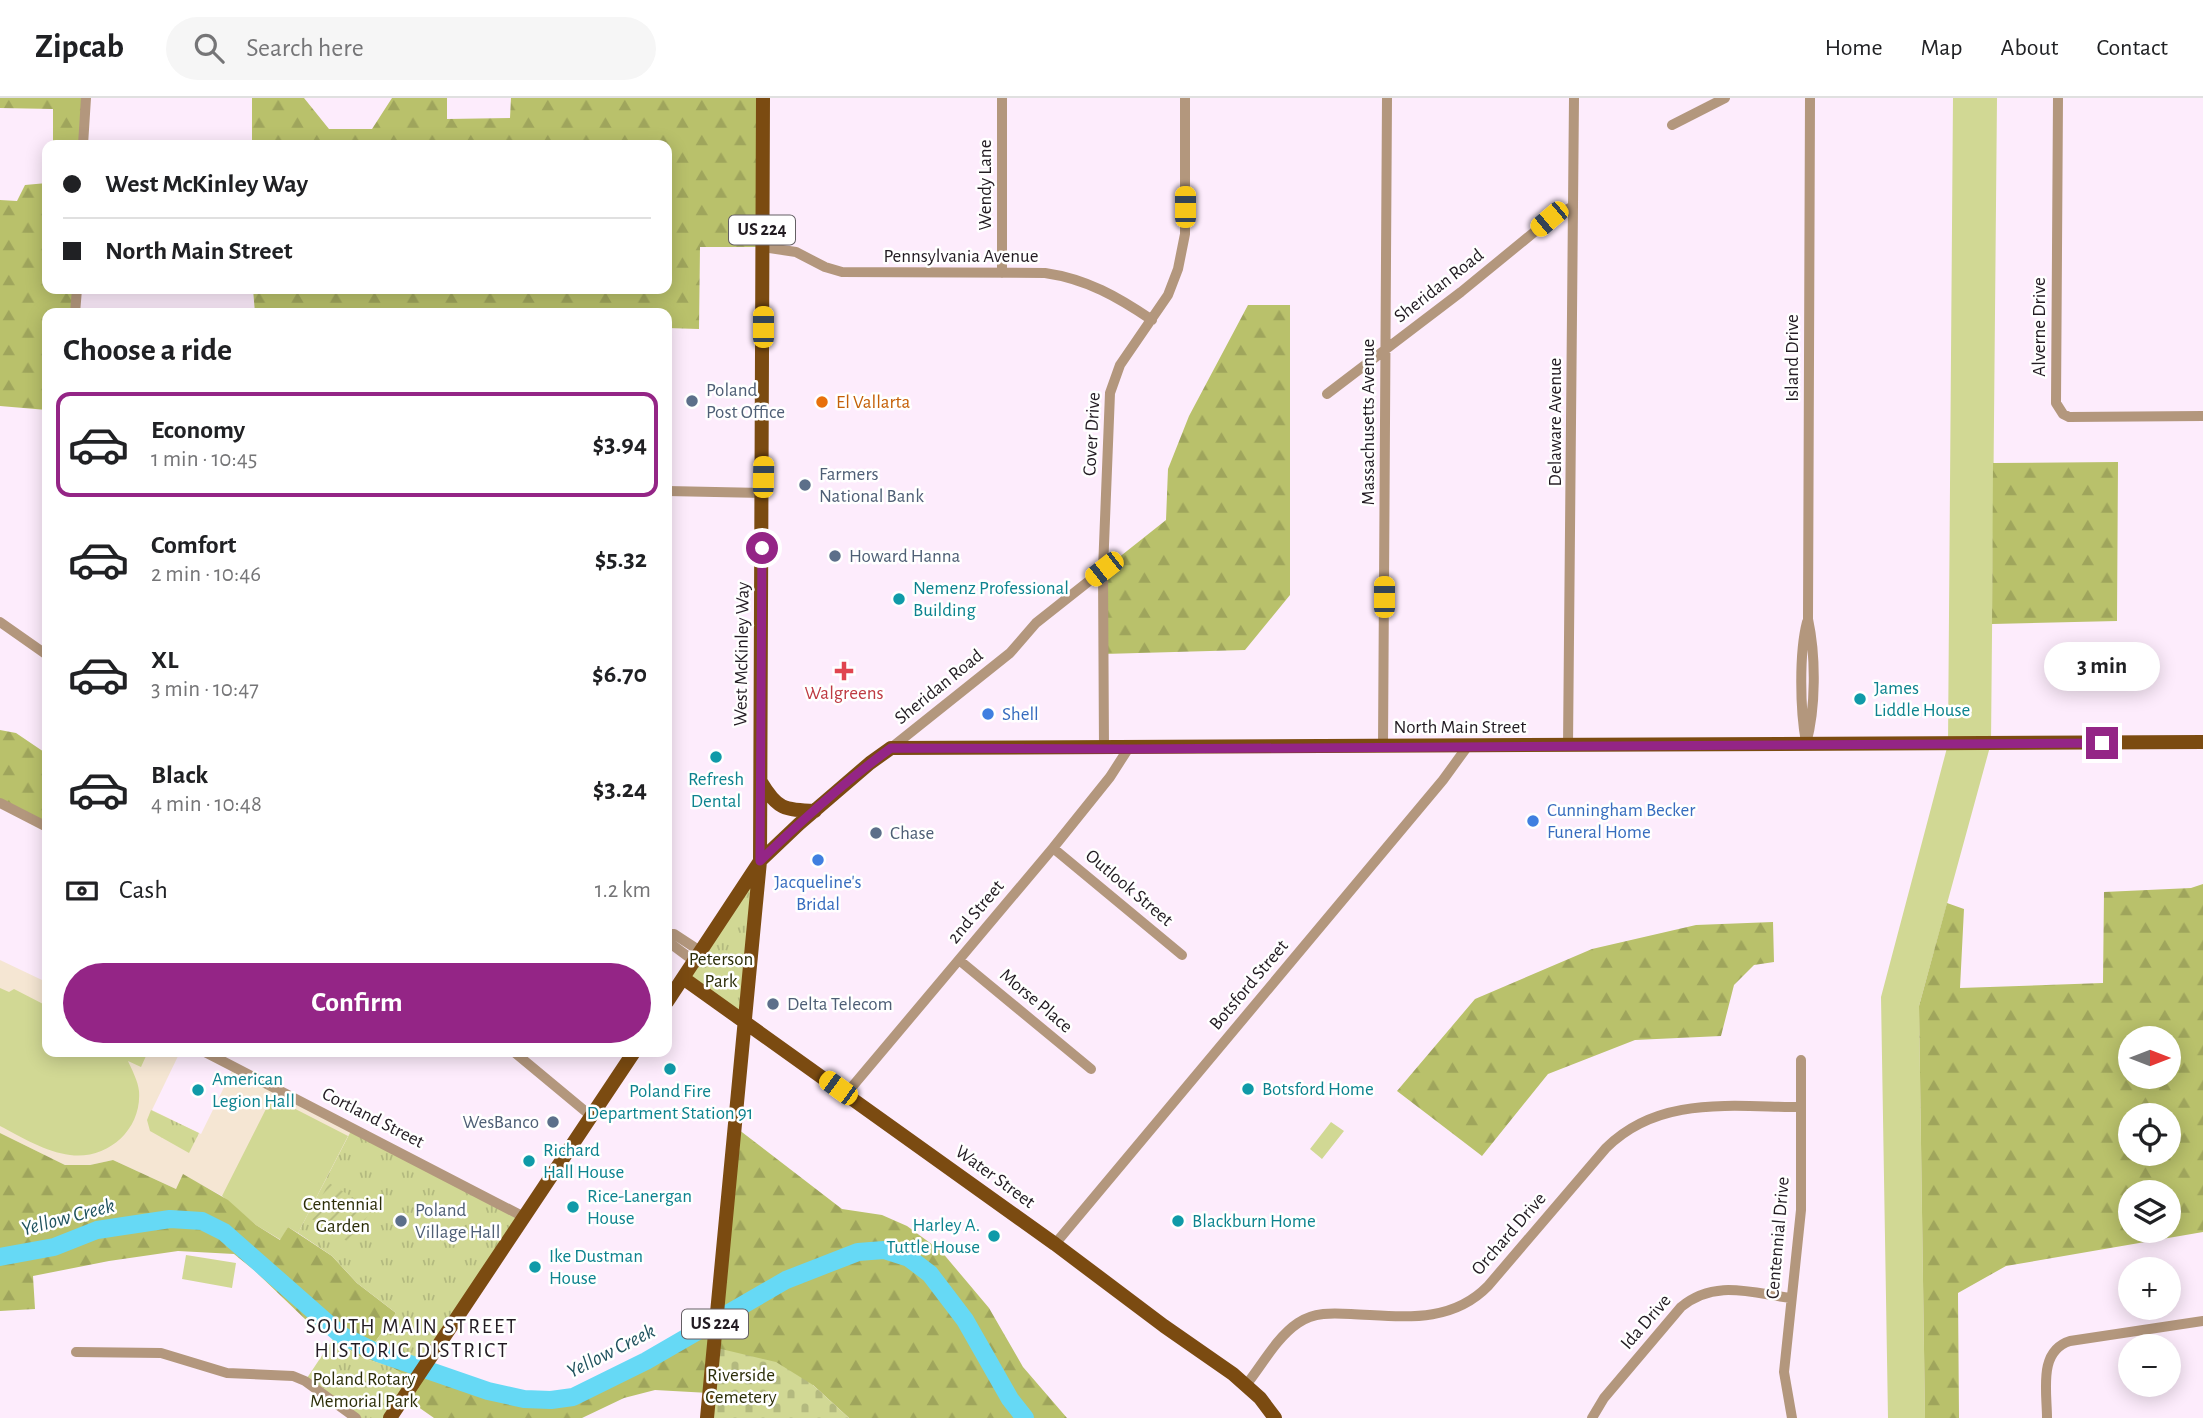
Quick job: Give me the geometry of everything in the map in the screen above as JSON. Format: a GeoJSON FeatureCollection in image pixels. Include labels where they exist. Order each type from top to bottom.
{"type":"FeatureCollection","features":[{"type":"Feature","properties":{"kind":"main road","name":"US 224"},"geometry":{"type":"LineString","coordinates":[[762,247],[763,98]]}},
{"type":"Feature","properties":{"kind":"main road","name":"West McKinley Way"},"geometry":{"type":"LineString","coordinates":[[760,861],[762,247]]}},
{"type":"Feature","properties":{"kind":"main road","name":"North Main Street"},"geometry":{"type":"LineString","coordinates":[[891,748],[2203,742]]}},
{"type":"Feature","properties":{"kind":"main road"},"geometry":{"type":"LineString","coordinates":[[672,994],[760,861],[870,763],[891,748]]}},
{"type":"Feature","properties":{"kind":"main road"},"geometry":{"type":"LineString","coordinates":[[760,780],[771,798],[783,808],[815,811]]}},
{"type":"Feature","properties":{"kind":"main road","name":"US 224"},"geometry":{"type":"LineString","coordinates":[[706,1418],[760,861]]}},
{"type":"Feature","properties":{"kind":"main road","name":"Water Street"},"geometry":{"type":"LineString","coordinates":[[683,978],[1247,1385],[1275,1418]]}},
{"type":"Feature","properties":{"kind":"main road"},"geometry":{"type":"LineString","coordinates":[[390,1418],[631,1057]]}},
{"type":"Feature","properties":{"kind":"street"},"geometry":{"type":"LineString","coordinates":[[83,140],[86,98]]}},
{"type":"Feature","properties":{"kind":"street","name":"Wendy Lane"},"geometry":{"type":"LineString","coordinates":[[1002,98],[1002,273]]}},
{"type":"Feature","properties":{"kind":"street","name":"Cover Drive"},"geometry":{"type":"LineString","coordinates":[[1104,749],[1104,569],[1110,393],[1120,365],[1152,320],[1174,282],[1184,246],[1185,98]]}},
{"type":"Feature","properties":{"kind":"street","name":"Massachusetts Avenue"},"geometry":{"type":"LineString","coordinates":[[1383,747],[1387,98]]}},
{"type":"Feature","properties":{"kind":"street","name":"Delaware Avenue"},"geometry":{"type":"LineString","coordinates":[[1568,746],[1574,98]]}},
{"type":"Feature","properties":{"kind":"street"},"geometry":{"type":"LineString","coordinates":[[1672,125],[1725,98]]}},
{"type":"Feature","properties":{"kind":"street","name":"Island Drive"},"geometry":{"type":"LineString","coordinates":[[1806,744],[1812,724],[1812,640],[1808,619],[1810,98]]}},
{"type":"Feature","properties":{"kind":"street","name":"Alverne Drive"},"geometry":{"type":"LineString","coordinates":[[2058,98],[2056,403],[2069,417],[2203,416]]}},
{"type":"Feature","properties":{"kind":"street","name":"Sheridan Road"},"geometry":{"type":"LineString","coordinates":[[1327,394],[1461,292],[1549,219],[1573,206]]}},
{"type":"Feature","properties":{"kind":"street","name":"Pennsylvania Avenue"},"geometry":{"type":"LineString","coordinates":[[762,247],[796,252],[825,267],[842,272],[1045,273],[1080,280],[1117,296],[1152,320]]}},
{"type":"Feature","properties":{"kind":"street"},"geometry":{"type":"LineString","coordinates":[[672,491],[763,493]]}},
{"type":"Feature","properties":{"kind":"street","name":"Sheridan Road"},"geometry":{"type":"LineString","coordinates":[[891,748],[1010,653],[1036,622],[1104,569]]}},
{"type":"Feature","properties":{"kind":"street"},"geometry":{"type":"LineString","coordinates":[[0,622],[42,651]]}},
{"type":"Feature","properties":{"kind":"street","name":"Botsford Street"},"geometry":{"type":"LineString","coordinates":[[1055,1244],[1440,784],[1467,747]]}},
{"type":"Feature","properties":{"kind":"street","name":"2nd Street"},"geometry":{"type":"LineString","coordinates":[[846,1094],[1053,848],[1110,777],[1128,749]]}},
{"type":"Feature","properties":{"kind":"street"},"geometry":{"type":"LineString","coordinates":[[0,803],[42,824]]}},
{"type":"Feature","properties":{"kind":"street","name":"Outlook Street"},"geometry":{"type":"LineString","coordinates":[[1053,848],[1182,955]]}},
{"type":"Feature","properties":{"kind":"street"},"geometry":{"type":"LineString","coordinates":[[672,933],[697,956]]}},
{"type":"Feature","properties":{"kind":"street","name":"Morse Place"},"geometry":{"type":"LineString","coordinates":[[959,960],[1091,1069]]}},
{"type":"Feature","properties":{"kind":"street","name":"Cortland Street"},"geometry":{"type":"LineString","coordinates":[[215,1057],[524,1217]]}},
{"type":"Feature","properties":{"kind":"street"},"geometry":{"type":"LineString","coordinates":[[520,1057],[591,1116]]}},
{"type":"Feature","properties":{"kind":"street","name":"Centennial Drive"},"geometry":{"type":"LineString","coordinates":[[1792,1418],[1784,1372],[1801,1210],[1801,1060]]}},
{"type":"Feature","properties":{"kind":"street","name":"Orchard Drive"},"geometry":{"type":"LineString","coordinates":[[1247,1385],[1289,1330],[1310,1317],[1329,1313],[1427,1317],[1451,1311],[1471,1301],[1488,1286],[1606,1148],[1622,1133],[1640,1122],[1684,1108],[1801,1107]]}},
{"type":"Feature","properties":{"kind":"street","name":"Ida Drive"},"geometry":{"type":"LineString","coordinates":[[1592,1418],[1604,1398],[1681,1307],[1691,1299],[1720,1289],[1791,1298]]}},
{"type":"Feature","properties":{"kind":"street"},"geometry":{"type":"LineString","coordinates":[[2047,1418],[2048,1362],[2056,1347],[2070,1341],[2203,1321]]}},
{"type":"Feature","properties":{"kind":"street"},"geometry":{"type":"LineString","coordinates":[[76,1352],[161,1353],[227,1373],[293,1376],[305,1381],[356,1418]]}},
{"type":"Feature","properties":{"kind":"shaded area"},"geometry":{"type":"Polygon","coordinates":[[[0,960],[42,980],[42,1057],[178,1057],[152,1110],[201,1134],[234,1067],[353,1127],[298,1233],[288,1227],[281,1240],[256,1225],[228,1199],[183,1175],[176,1189],[113,1160],[90,1165],[65,1165],[0,1133],[0,960]]]}},
{"type":"Feature","properties":{"kind":"green space"},"geometry":{"type":"Polygon","coordinates":[[[0,98],[86,98],[83,140],[53,140],[53,109],[0,108],[0,98]]]}},
{"type":"Feature","properties":{"kind":"green space"},"geometry":{"type":"Polygon","coordinates":[[[252,98],[304,98],[329,129],[372,129],[392,98],[447,98],[447,119],[510,118],[511,98],[763,98],[762,247],[700,247],[699,329],[672,328],[672,308],[255,308],[253,294],[672,294],[672,140],[252,140],[252,98]]]}},
{"type":"Feature","properties":{"kind":"green space"},"geometry":{"type":"Polygon","coordinates":[[[1953,98],[1997,98],[1991,743],[1919,1006],[1925,1418],[1888,1418],[1881,997],[1948,744],[1953,98]]]}},
{"type":"Feature","properties":{"kind":"green space"},"geometry":{"type":"Polygon","coordinates":[[[42,183],[42,294],[77,294],[75,308],[42,308],[42,410],[0,406],[0,200],[17,201],[25,185],[42,183]]]}},
{"type":"Feature","properties":{"kind":"green space"},"geometry":{"type":"Polygon","coordinates":[[[1248,305],[1290,305],[1290,595],[1245,650],[1104,654],[1103,570],[1166,520],[1168,469],[1189,416],[1248,305]]]}},
{"type":"Feature","properties":{"kind":"green space"},"geometry":{"type":"Polygon","coordinates":[[[2118,462],[2117,621],[1992,624],[1993,463],[2118,462]]]}},
{"type":"Feature","properties":{"kind":"green space"},"geometry":{"type":"Polygon","coordinates":[[[0,730],[16,733],[42,751],[42,824],[0,803],[0,730]]]}},
{"type":"Feature","properties":{"kind":"green space","name":"Peterson Park"},"geometry":{"type":"Polygon","coordinates":[[[760,861],[744,1021],[683,978],[760,861]]]}},
{"type":"Feature","properties":{"kind":"green space"},"geometry":{"type":"Polygon","coordinates":[[[2203,884],[2203,1232],[2181,1236],[2181,1180],[2118,1180],[2118,1243],[2139,1243],[2006,1266],[1958,1293],[1959,1418],[1925,1418],[1919,1006],[1947,903],[1964,909],[1960,988],[2103,983],[2104,892],[2191,888],[2203,884]]]}},
{"type":"Feature","properties":{"kind":"green space"},"geometry":{"type":"Polygon","coordinates":[[[1773,922],[1774,962],[1754,965],[1734,985],[1721,1036],[1635,1040],[1548,1074],[1482,1156],[1397,1091],[1475,999],[1592,949],[1696,925],[1773,922]]]}},
{"type":"Feature","properties":{"kind":"green space"},"geometry":{"type":"Polygon","coordinates":[[[0,988],[9,992],[14,989],[42,1003],[42,1057],[146,1057],[141,1067],[128,1061],[139,1091],[135,1118],[119,1140],[97,1153],[61,1153],[0,1126],[0,988]]]}},
{"type":"Feature","properties":{"kind":"green space"},"geometry":{"type":"Polygon","coordinates":[[[272,1097],[348,1136],[298,1233],[288,1227],[281,1240],[256,1225],[222,1196],[272,1097]]]}},
{"type":"Feature","properties":{"kind":"green space"},"geometry":{"type":"Polygon","coordinates":[[[151,1110],[199,1133],[189,1153],[150,1131],[147,1120],[151,1110]]]}},
{"type":"Feature","properties":{"kind":"green space"},"geometry":{"type":"Polygon","coordinates":[[[1331,1122],[1344,1131],[1322,1159],[1310,1149],[1331,1122]]]}},
{"type":"Feature","properties":{"kind":"green space"},"geometry":{"type":"Polygon","coordinates":[[[734,1126],[842,1209],[882,1215],[907,1226],[941,1251],[989,1308],[1023,1367],[1067,1418],[849,1418],[813,1385],[709,1393],[655,1390],[624,1398],[582,1418],[434,1418],[404,1397],[390,1366],[362,1358],[306,1320],[234,1254],[178,1251],[33,1276],[35,1309],[0,1311],[0,1133],[65,1165],[90,1165],[113,1160],[176,1189],[183,1174],[228,1200],[256,1225],[280,1240],[288,1227],[332,1256],[357,1283],[396,1313],[370,1349],[378,1353],[488,1391],[524,1399],[551,1400],[573,1397],[715,1321],[734,1126]]]}},
{"type":"Feature","properties":{"kind":"green space"},"geometry":{"type":"Polygon","coordinates":[[[353,1127],[524,1217],[424,1368],[370,1349],[396,1313],[357,1283],[332,1256],[298,1233],[353,1127]]]}},
{"type":"Feature","properties":{"kind":"green space","name":"Centennial Garden"},"geometry":{"type":"Polygon","coordinates":[[[329,1183],[372,1209],[350,1243],[310,1218],[329,1183]]]}},
{"type":"Feature","properties":{"kind":"green space"},"geometry":{"type":"Polygon","coordinates":[[[186,1255],[236,1263],[232,1288],[182,1279],[186,1255]]]}},
{"type":"Feature","properties":{"kind":"green space","name":"Poland Rotary Memorial Park"},"geometry":{"type":"Polygon","coordinates":[[[333,1339],[362,1358],[390,1366],[415,1381],[390,1418],[356,1418],[305,1381],[333,1339]]]}},
{"type":"Feature","properties":{"kind":"green space","name":"Riverside Cemetery"},"geometry":{"type":"Polygon","coordinates":[[[713,1347],[776,1362],[813,1385],[849,1418],[707,1418],[713,1347]]]}},
{"type":"Feature","properties":{"kind":"waterway","name":"Yellow Creek"},"geometry":{"type":"LineString","coordinates":[[0,1257],[54,1247],[97,1230],[170,1219],[202,1221],[224,1232],[341,1335],[378,1353],[488,1391],[524,1399],[551,1400],[573,1397],[646,1361],[786,1280],[858,1252],[884,1250],[909,1258],[930,1274],[965,1320],[1010,1399],[1025,1418]]}},
{"type":"Feature","properties":{"kind":"place","name":"Poland Post Office"},"geometry":{"type":"Point","coordinates":[692,401]}},
{"type":"Feature","properties":{"kind":"place","name":"El Vallarta"},"geometry":{"type":"Point","coordinates":[822,402]}},
{"type":"Feature","properties":{"kind":"place","name":"Farmers National Bank"},"geometry":{"type":"Point","coordinates":[805,485]}},
{"type":"Feature","properties":{"kind":"place","name":"Howard Hanna"},"geometry":{"type":"Point","coordinates":[835,556]}},
{"type":"Feature","properties":{"kind":"place","name":"Nemenz Professional Building"},"geometry":{"type":"Point","coordinates":[899,599]}},
{"type":"Feature","properties":{"kind":"place","name":"Walgreens"},"geometry":{"type":"Point","coordinates":[844,671]}},
{"type":"Feature","properties":{"kind":"place","name":"James Liddle House"},"geometry":{"type":"Point","coordinates":[1860,699]}},
{"type":"Feature","properties":{"kind":"place","name":"Shell"},"geometry":{"type":"Point","coordinates":[988,714]}},
{"type":"Feature","properties":{"kind":"place","name":"Refresh Dental"},"geometry":{"type":"Point","coordinates":[716,757]}},
{"type":"Feature","properties":{"kind":"place","name":"Cunningham Becker Funeral Home"},"geometry":{"type":"Point","coordinates":[1533,821]}},
{"type":"Feature","properties":{"kind":"place","name":"Chase"},"geometry":{"type":"Point","coordinates":[876,833]}},
{"type":"Feature","properties":{"kind":"place","name":"Jacqueline's Bridal"},"geometry":{"type":"Point","coordinates":[818,860]}},
{"type":"Feature","properties":{"kind":"place","name":"Delta Telecom"},"geometry":{"type":"Point","coordinates":[773,1004]}},
{"type":"Feature","properties":{"kind":"place","name":"Poland Fire Department Station 91"},"geometry":{"type":"Point","coordinates":[670,1069]}},
{"type":"Feature","properties":{"kind":"place","name":"Botsford Home"},"geometry":{"type":"Point","coordinates":[1248,1089]}},
{"type":"Feature","properties":{"kind":"place","name":"American Legion Hall"},"geometry":{"type":"Point","coordinates":[198,1090]}},
{"type":"Feature","properties":{"kind":"place","name":"WesBanco"},"geometry":{"type":"Point","coordinates":[553,1122]}},
{"type":"Feature","properties":{"kind":"place","name":"Richard Hall House"},"geometry":{"type":"Point","coordinates":[529,1161]}},
{"type":"Feature","properties":{"kind":"place","name":"Rice-Lanergan House"},"geometry":{"type":"Point","coordinates":[573,1207]}},
{"type":"Feature","properties":{"kind":"place","name":"Poland Village Hall"},"geometry":{"type":"Point","coordinates":[401,1221]}},
{"type":"Feature","properties":{"kind":"place","name":"Blackburn Home"},"geometry":{"type":"Point","coordinates":[1178,1221]}},
{"type":"Feature","properties":{"kind":"place","name":"Harley A. Tuttle House"},"geometry":{"type":"Point","coordinates":[994,1236]}},
{"type":"Feature","properties":{"kind":"place","name":"Ike Dustman House"},"geometry":{"type":"Point","coordinates":[535,1267]}},
{"type":"Feature","properties":{"kind":"district","name":"SOUTH MAIN STREET HISTORIC DISTRICT"},"geometry":{"type":"Point","coordinates":[412,1338]}},
{"type":"Feature","properties":{"kind":"route"},"geometry":{"type":"LineString","coordinates":[[762,548],[760,861],[789,832],[891,748],[2102,743]]}}]}
